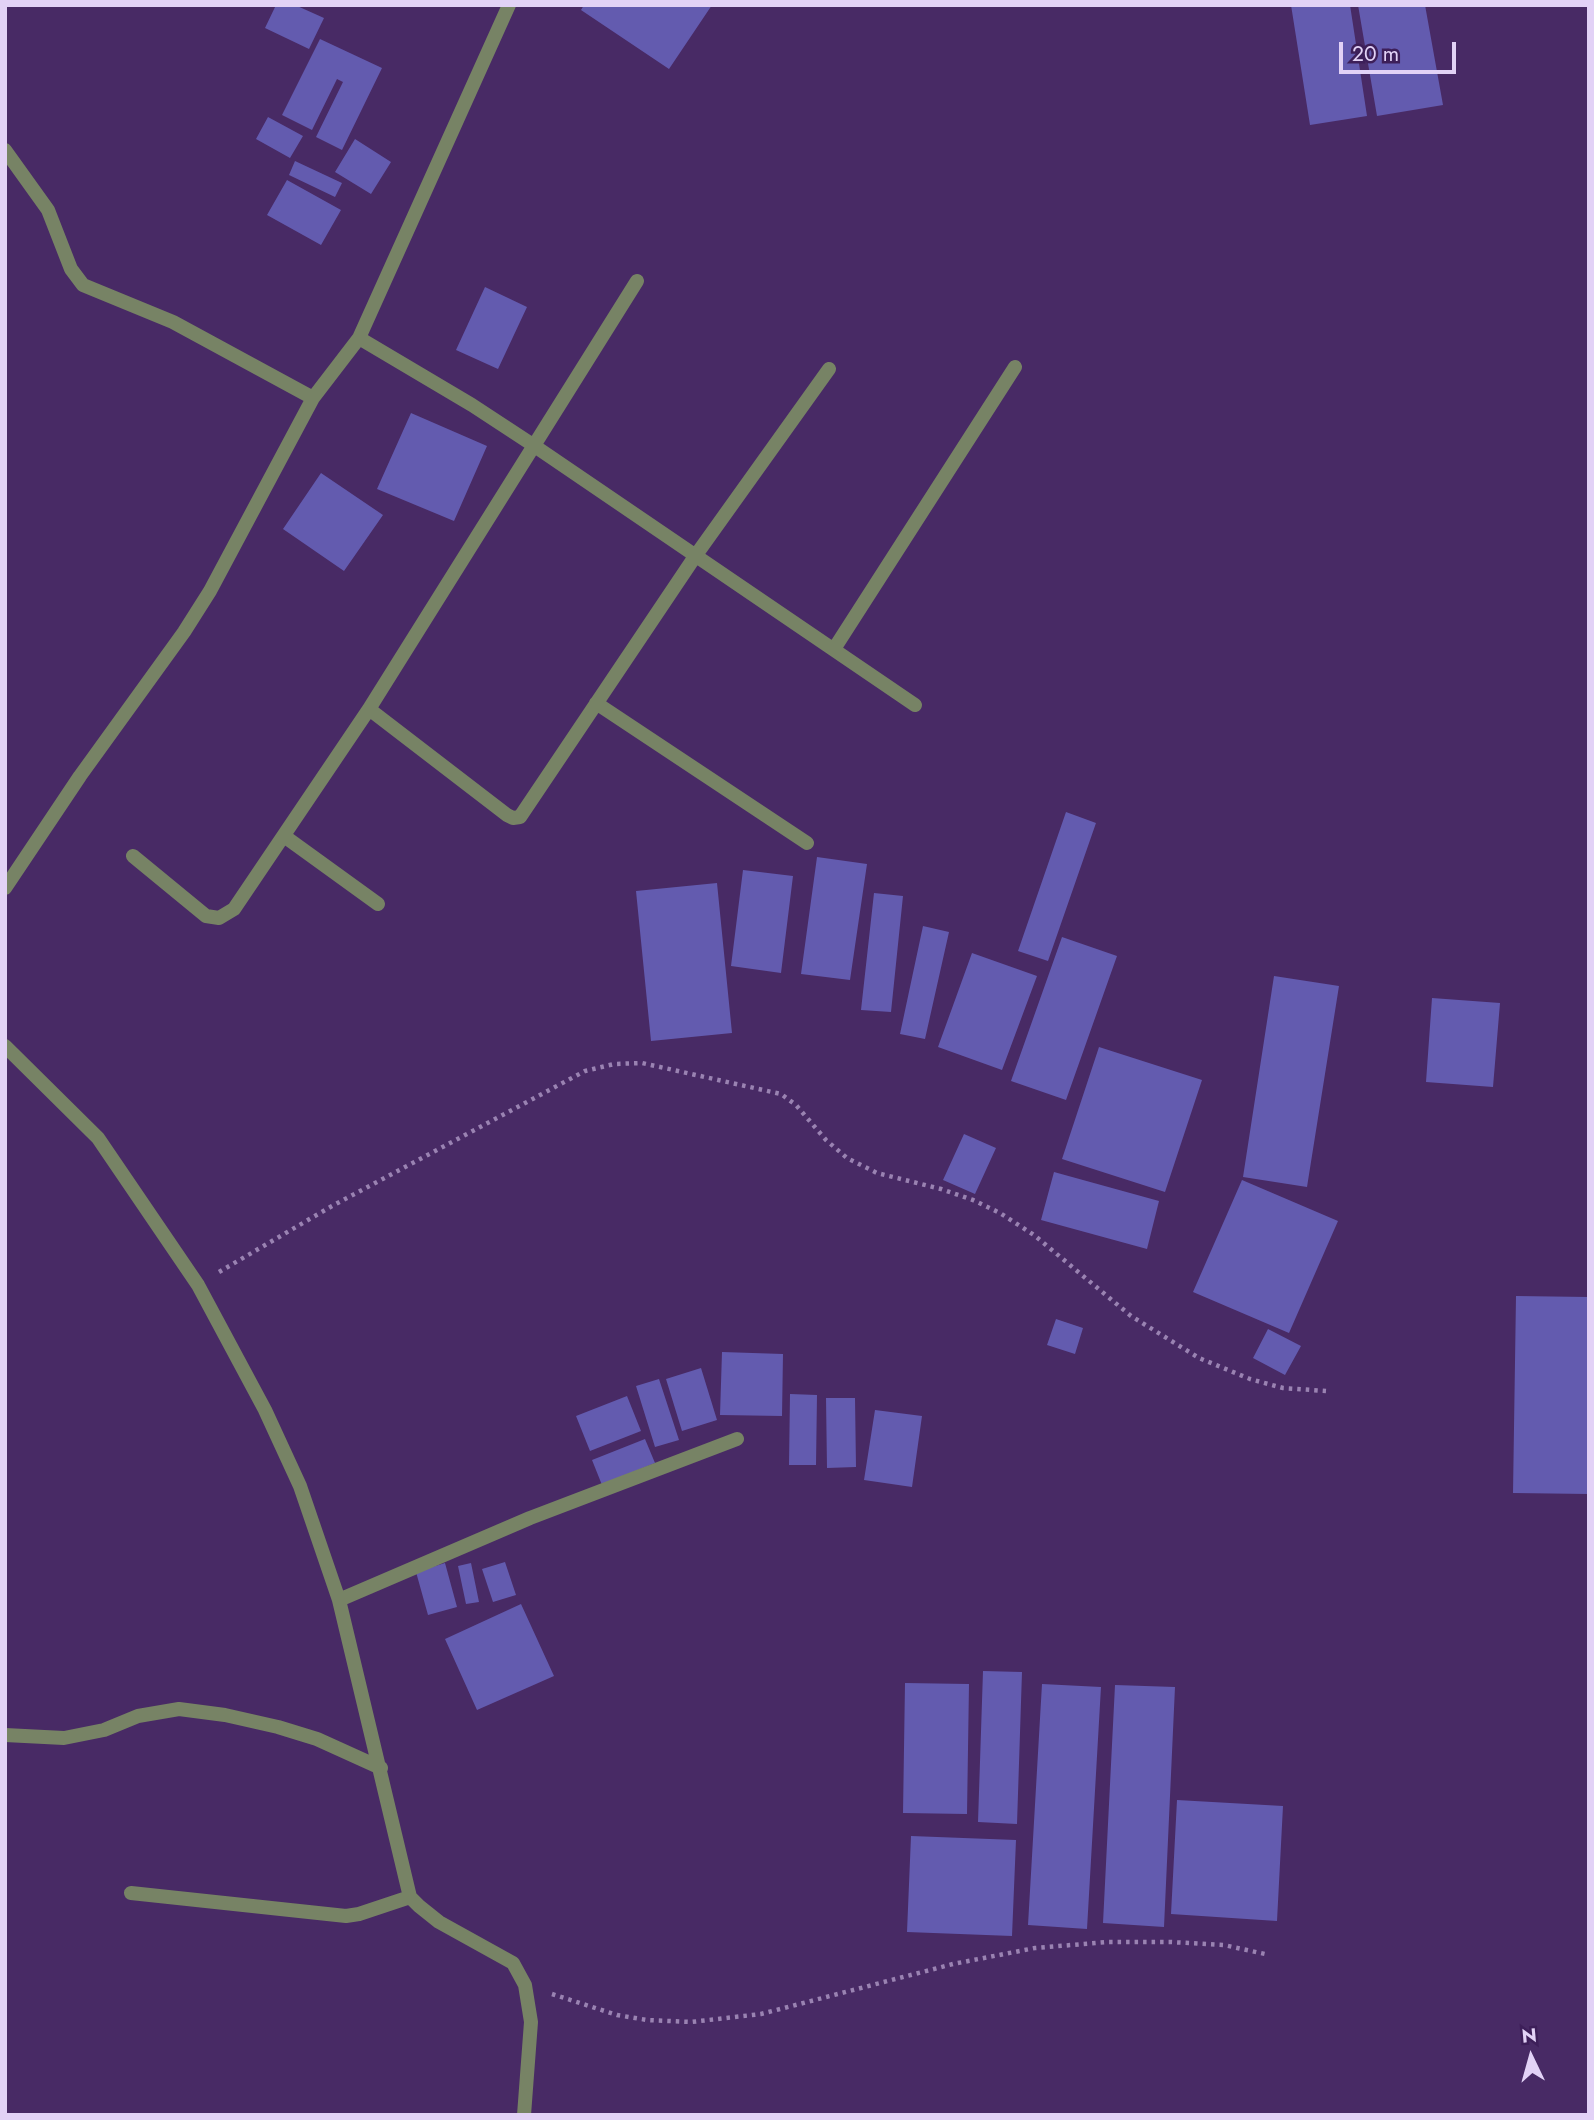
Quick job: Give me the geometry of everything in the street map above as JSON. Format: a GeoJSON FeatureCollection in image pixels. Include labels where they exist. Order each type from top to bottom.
{"type":"FeatureCollection","features":[{"type":"Feature","properties":{"kind":"street"},"geometry":{"type":"LineString","coordinates":[[5,888],[80,776],[184,632],[210,591],[313,398],[359,338],[509,5]]}},
{"type":"Feature","properties":{"kind":"street"},"geometry":{"type":"LineString","coordinates":[[5,150],[48,210],[71,269],[83,285],[173,323],[313,398]]}},
{"type":"Feature","properties":{"kind":"street"},"geometry":{"type":"LineString","coordinates":[[133,856],[206,916],[219,918],[234,909],[369,709],[637,281]]}},
{"type":"Feature","properties":{"kind":"street"},"geometry":{"type":"LineString","coordinates":[[359,338],[533,445],[915,705]]}},
{"type":"Feature","properties":{"kind":"street"},"geometry":{"type":"LineString","coordinates":[[834,649],[1015,367]]}},
{"type":"Feature","properties":{"kind":"street"},"geometry":{"type":"LineString","coordinates":[[369,709],[513,818],[520,817],[696,555],[829,369]]}},
{"type":"Feature","properties":{"kind":"street"},"geometry":{"type":"LineString","coordinates":[[596,703],[807,843]]}},
{"type":"Feature","properties":{"kind":"street"},"geometry":{"type":"LineString","coordinates":[[284,836],[378,904]]}},
{"type":"Feature","properties":{"kind":"street"},"geometry":{"type":"LineString","coordinates":[[5,1046],[97,1138],[198,1285],[265,1410],[300,1486],[340,1600],[410,1897],[439,1922],[513,1963],[525,1985],[531,2022],[524,2115]]}},
{"type":"Feature","properties":{"kind":"street"},"geometry":{"type":"LineString","coordinates":[[340,1600],[530,1518],[737,1438]]}},
{"type":"Feature","properties":{"kind":"street"},"geometry":{"type":"LineString","coordinates":[[5,1735],[65,1738],[104,1730],[138,1716],[179,1709],[225,1715],[317,1739],[381,1768]]}},
{"type":"Feature","properties":{"kind":"street"},"geometry":{"type":"LineString","coordinates":[[131,1893],[346,1916],[410,1897]]}},
{"type":"Feature","properties":{"kind":"path"},"geometry":{"type":"LineString","coordinates":[[198,1285],[332,1206],[586,1071],[614,1064],[642,1063],[781,1094],[796,1105],[826,1140],[847,1158],[877,1173],[973,1200],[1000,1213],[1034,1235],[1131,1316],[1199,1358],[1283,1388],[1326,1391]]}},
{"type":"Feature","properties":{"kind":"path"},"geometry":{"type":"LineString","coordinates":[[525,1985],[617,2015],[647,2020],[691,2022],[761,2014],[953,1964],[1035,1948],[1108,1942],[1170,1941],[1224,1945],[1265,1954]]}},
{"type":"Feature","properties":{"kind":"building"},"geometry":{"type":"Polygon","coordinates":[[[276,5],[295,5],[324,18],[309,49],[265,28],[276,5]]]}},
{"type":"Feature","properties":{"kind":"building"},"geometry":{"type":"Polygon","coordinates":[[[584,5],[712,5],[669,69],[581,10],[584,5]]]}},
{"type":"Feature","properties":{"kind":"building"},"geometry":{"type":"Polygon","coordinates":[[[1291,5],[1350,5],[1367,116],[1310,125],[1291,5]]]}},
{"type":"Feature","properties":{"kind":"building"},"geometry":{"type":"Polygon","coordinates":[[[1358,5],[1425,5],[1443,105],[1377,116],[1358,5]]]}},
{"type":"Feature","properties":{"kind":"building"},"geometry":{"type":"Polygon","coordinates":[[[320,39],[382,68],[342,150],[316,137],[343,82],[337,79],[312,130],[282,115],[320,39]]]}},
{"type":"Feature","properties":{"kind":"building"},"geometry":{"type":"Polygon","coordinates":[[[268,117],[303,136],[290,158],[256,139],[268,117]]]}},
{"type":"Feature","properties":{"kind":"building"},"geometry":{"type":"Polygon","coordinates":[[[355,139],[391,162],[371,194],[335,172],[355,139]]]}},
{"type":"Feature","properties":{"kind":"building"},"geometry":{"type":"Polygon","coordinates":[[[295,161],[342,183],[335,197],[289,175],[295,161]]]}},
{"type":"Feature","properties":{"kind":"building"},"geometry":{"type":"Polygon","coordinates":[[[287,180],[341,210],[321,245],[267,215],[287,180]]]}},
{"type":"Feature","properties":{"kind":"building"},"geometry":{"type":"Polygon","coordinates":[[[485,287],[527,307],[498,369],[456,350],[485,287]]]}},
{"type":"Feature","properties":{"kind":"building"},"geometry":{"type":"Polygon","coordinates":[[[411,413],[487,446],[454,521],[377,489],[411,413]]]}},
{"type":"Feature","properties":{"kind":"building"},"geometry":{"type":"Polygon","coordinates":[[[321,473],[383,515],[344,571],[283,529],[321,473]]]}},
{"type":"Feature","properties":{"kind":"building"},"geometry":{"type":"Polygon","coordinates":[[[1066,812],[1096,823],[1048,961],[1018,951],[1066,812]]]}},
{"type":"Feature","properties":{"kind":"building"},"geometry":{"type":"Polygon","coordinates":[[[817,857],[867,864],[850,980],[801,974],[817,857]]]}},
{"type":"Feature","properties":{"kind":"building"},"geometry":{"type":"Polygon","coordinates":[[[743,870],[793,876],[781,973],[731,966],[743,870]]]}},
{"type":"Feature","properties":{"kind":"building"},"geometry":{"type":"Polygon","coordinates":[[[717,883],[732,1033],[651,1041],[636,891],[717,883]]]}},
{"type":"Feature","properties":{"kind":"building"},"geometry":{"type":"Polygon","coordinates":[[[874,893],[903,896],[891,1012],[861,1010],[874,893]]]}},
{"type":"Feature","properties":{"kind":"building"},"geometry":{"type":"Polygon","coordinates":[[[923,926],[949,932],[925,1039],[900,1034],[923,926]]]}},
{"type":"Feature","properties":{"kind":"building"},"geometry":{"type":"Polygon","coordinates":[[[1062,937],[1117,956],[1066,1100],[1011,1081],[1062,937]]]}},
{"type":"Feature","properties":{"kind":"building"},"geometry":{"type":"Polygon","coordinates":[[[972,953],[1037,976],[1002,1070],[938,1047],[972,953]]]}},
{"type":"Feature","properties":{"kind":"building"},"geometry":{"type":"Polygon","coordinates":[[[1274,976],[1339,986],[1307,1187],[1243,1177],[1274,976]]]}},
{"type":"Feature","properties":{"kind":"building"},"geometry":{"type":"Polygon","coordinates":[[[1432,998],[1500,1003],[1493,1087],[1426,1082],[1432,998]]]}},
{"type":"Feature","properties":{"kind":"building"},"geometry":{"type":"Polygon","coordinates":[[[1099,1047],[1202,1080],[1165,1192],[1062,1159],[1099,1047]]]}},
{"type":"Feature","properties":{"kind":"building"},"geometry":{"type":"Polygon","coordinates":[[[964,1134],[996,1148],[975,1194],[943,1180],[964,1134]]]}},
{"type":"Feature","properties":{"kind":"building"},"geometry":{"type":"Polygon","coordinates":[[[1054,1172],[1159,1201],[1147,1249],[1041,1220],[1054,1172]]]}},
{"type":"Feature","properties":{"kind":"building"},"geometry":{"type":"Polygon","coordinates":[[[1242,1180],[1338,1221],[1289,1333],[1193,1292],[1242,1180]]]}},
{"type":"Feature","properties":{"kind":"building"},"geometry":{"type":"Polygon","coordinates":[[[1516,1296],[1589,1297],[1589,1494],[1513,1493],[1516,1296]]]}},
{"type":"Feature","properties":{"kind":"building"},"geometry":{"type":"Polygon","coordinates":[[[1056,1319],[1083,1328],[1075,1354],[1047,1345],[1056,1319]]]}},
{"type":"Feature","properties":{"kind":"building"},"geometry":{"type":"Polygon","coordinates":[[[1268,1329],[1301,1346],[1285,1375],[1253,1358],[1268,1329]]]}},
{"type":"Feature","properties":{"kind":"building"},"geometry":{"type":"Polygon","coordinates":[[[722,1352],[783,1354],[782,1416],[720,1415],[722,1352]]]}},
{"type":"Feature","properties":{"kind":"building"},"geometry":{"type":"Polygon","coordinates":[[[701,1368],[717,1420],[682,1431],[666,1379],[701,1368]]]}},
{"type":"Feature","properties":{"kind":"building"},"geometry":{"type":"Polygon","coordinates":[[[659,1379],[679,1440],[655,1447],[636,1386],[659,1379]]]}},
{"type":"Feature","properties":{"kind":"building"},"geometry":{"type":"Polygon","coordinates":[[[790,1394],[817,1395],[816,1465],[789,1465],[790,1394]]]}},
{"type":"Feature","properties":{"kind":"building"},"geometry":{"type":"Polygon","coordinates":[[[627,1396],[641,1431],[590,1451],[576,1416],[627,1396]]]}},
{"type":"Feature","properties":{"kind":"building"},"geometry":{"type":"Polygon","coordinates":[[[826,1398],[855,1398],[856,1467],[827,1468],[826,1398]]]}},
{"type":"Feature","properties":{"kind":"building"},"geometry":{"type":"Polygon","coordinates":[[[875,1410],[922,1416],[912,1487],[864,1480],[875,1410]]]}},
{"type":"Feature","properties":{"kind":"building"},"geometry":{"type":"Polygon","coordinates":[[[645,1439],[655,1463],[602,1485],[592,1460],[645,1439]]]}},
{"type":"Feature","properties":{"kind":"building"},"geometry":{"type":"Polygon","coordinates":[[[505,1562],[516,1595],[493,1602],[482,1569],[505,1562]]]}},
{"type":"Feature","properties":{"kind":"building"},"geometry":{"type":"Polygon","coordinates":[[[445,1563],[457,1607],[428,1615],[416,1572],[445,1563]]]}},
{"type":"Feature","properties":{"kind":"building"},"geometry":{"type":"Polygon","coordinates":[[[471,1563],[479,1602],[466,1604],[458,1566],[471,1563]]]}},
{"type":"Feature","properties":{"kind":"building"},"geometry":{"type":"Polygon","coordinates":[[[521,1604],[554,1676],[477,1710],[445,1639],[521,1604]]]}},
{"type":"Feature","properties":{"kind":"building"},"geometry":{"type":"Polygon","coordinates":[[[983,1671],[1022,1672],[1017,1824],[978,1822],[983,1671]]]}},
{"type":"Feature","properties":{"kind":"building"},"geometry":{"type":"Polygon","coordinates":[[[905,1683],[969,1684],[967,1814],[903,1813],[905,1683]]]}},
{"type":"Feature","properties":{"kind":"building"},"geometry":{"type":"Polygon","coordinates":[[[1042,1684],[1101,1687],[1087,1929],[1028,1925],[1042,1684]]]}},
{"type":"Feature","properties":{"kind":"building"},"geometry":{"type":"Polygon","coordinates":[[[1115,1685],[1175,1687],[1164,1927],[1103,1923],[1115,1685]]]}},
{"type":"Feature","properties":{"kind":"building"},"geometry":{"type":"Polygon","coordinates":[[[1177,1800],[1283,1806],[1277,1921],[1171,1914],[1177,1800]]]}},
{"type":"Feature","properties":{"kind":"building"},"geometry":{"type":"Polygon","coordinates":[[[911,1836],[1016,1840],[1012,1936],[907,1932],[911,1836]]]}}]}
